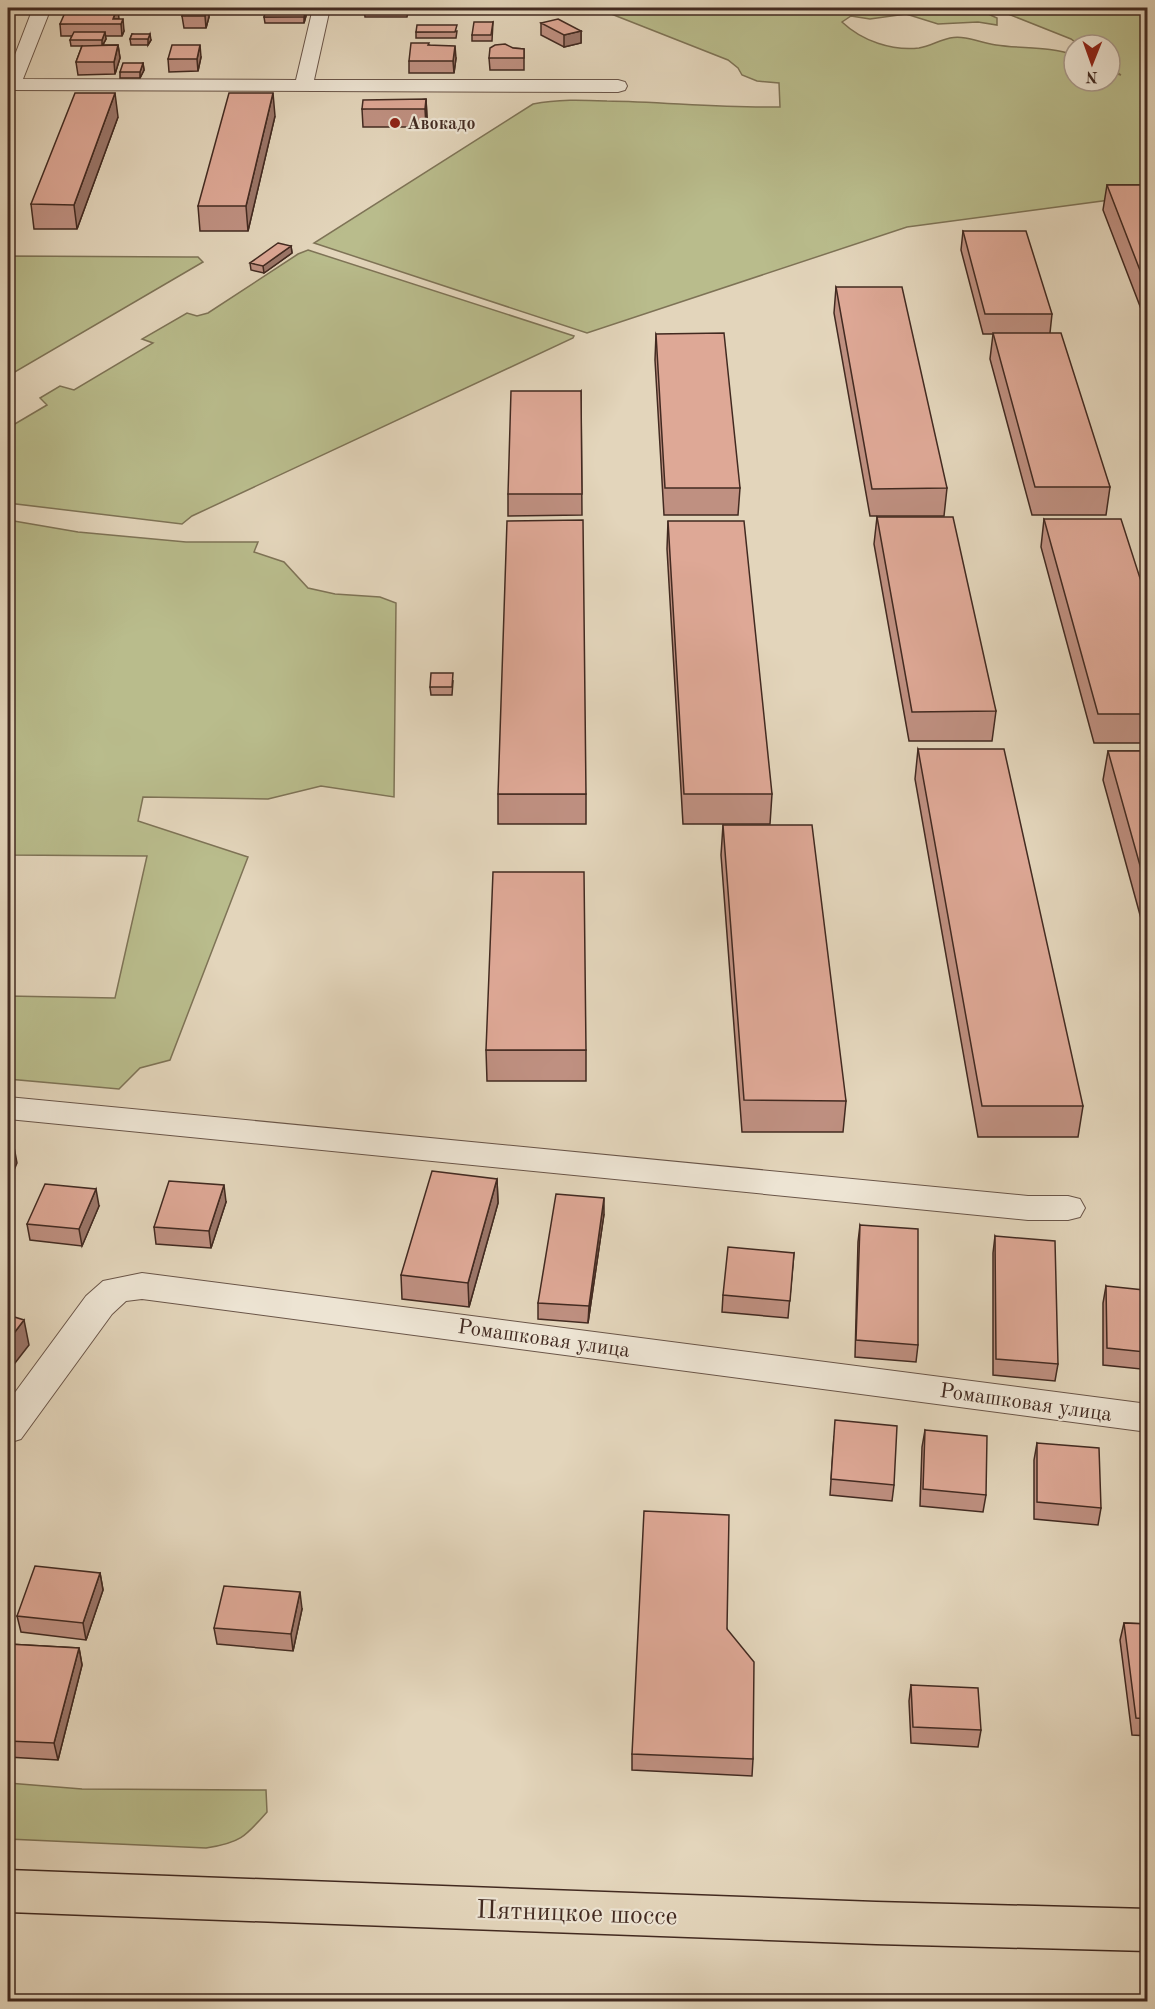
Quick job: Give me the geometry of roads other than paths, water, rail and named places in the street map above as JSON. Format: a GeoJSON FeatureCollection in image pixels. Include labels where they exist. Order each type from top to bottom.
{"type":"FeatureCollection","features":[{"type":"Feature","properties":{"kind":"main road","name":"Пятницкое шоссе"},"geometry":{"type":"LineString","coordinates":[[8,1891],[876,1923],[1148,1930]]}},
{"type":"Feature","properties":{"kind":"main road"},"geometry":{"type":"LineString","coordinates":[[1095,1928],[1148,1941]]}},
{"type":"Feature","properties":{"kind":"street"},"geometry":{"type":"LineString","coordinates":[[42,8],[10,86],[618,86]]}},
{"type":"Feature","properties":{"kind":"street"},"geometry":{"type":"LineString","coordinates":[[304,85],[322,8]]}},
{"type":"Feature","properties":{"kind":"street"},"geometry":{"type":"LineString","coordinates":[[8,1108],[1017,1207],[1068,1208]]}},
{"type":"Feature","properties":{"kind":"street","name":"Ромашковая улица"},"geometry":{"type":"LineString","coordinates":[[8,1429],[99,1305],[116,1290],[142,1286],[1148,1418]]}},
{"type":"Feature","properties":{"kind":"place","name":"Авокадо"},"geometry":{"type":"Point","coordinates":[395,123]}}]}
